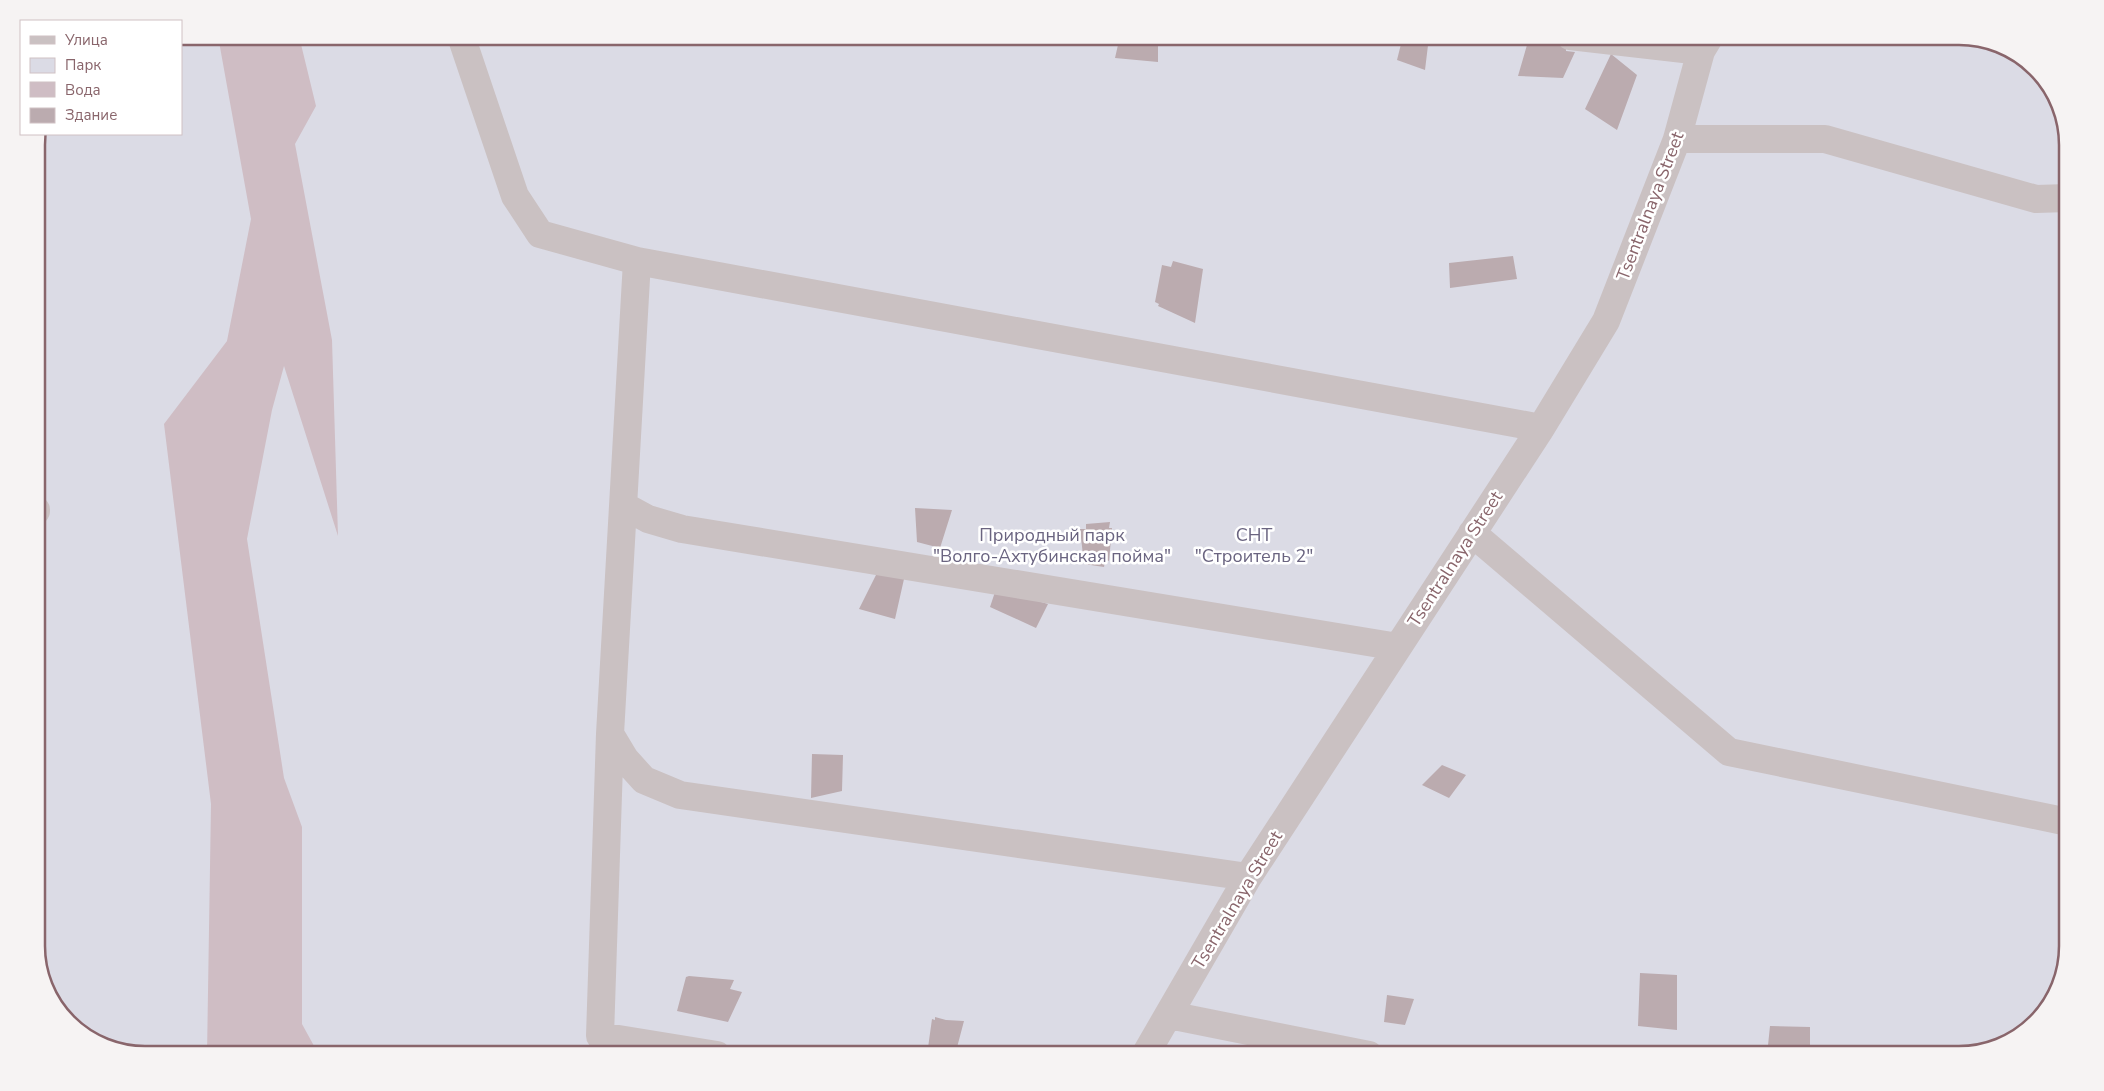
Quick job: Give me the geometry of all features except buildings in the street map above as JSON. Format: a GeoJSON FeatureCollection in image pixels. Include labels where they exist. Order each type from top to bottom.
{"type":"FeatureCollection","features":[{"type":"Feature","properties":{"kind":"street"},"geometry":{"type":"LineString","coordinates":[[464,45],[514,196],[540,234],[637,261],[1541,428]]}},
{"type":"Feature","properties":{"kind":"street","name":"Tsentralnaya Street"},"geometry":{"type":"LineString","coordinates":[[1150,1046],[1248,877],[1541,428],[1606,321],[1677,139],[1706,45]]}},
{"type":"Feature","properties":{"kind":"street"},"geometry":{"type":"LineString","coordinates":[[1677,139],[1825,139],[2036,199],[2059,198]]}},
{"type":"Feature","properties":{"kind":"street"},"geometry":{"type":"LineString","coordinates":[[637,261],[610,734],[600,1036],[662,1046]]}},
{"type":"Feature","properties":{"kind":"street"},"geometry":{"type":"LineString","coordinates":[[624,506],[648,519],[682,529],[1398,647]]}},
{"type":"Feature","properties":{"kind":"street"},"geometry":{"type":"LineString","coordinates":[[1472,533],[1729,752],[2059,820]]}},
{"type":"Feature","properties":{"kind":"street"},"geometry":{"type":"LineString","coordinates":[[610,734],[625,759],[644,780],[680,795],[1248,877]]}},
{"type":"Feature","properties":{"kind":"street"},"geometry":{"type":"LineString","coordinates":[[1168,1015],[1324,1046]]}},
{"type":"Feature","properties":{"kind":"green space","name":"СНТ \"Строитель 2\""},"geometry":{"type":"Polygon","coordinates":[[[182,45],[1959,45],[1985,48],[2015,62],[2034,79],[2049,101],[2054,113],[2059,139],[2059,952],[2054,978],[2042,1002],[2030,1017],[2009,1033],[1985,1043],[1959,1046],[145,1046],[119,1043],[101,1036],[79,1021],[62,1002],[55,990],[50,978],[45,952],[46,135],[182,135],[182,45]]]}},
{"type":"Feature","properties":{"kind":"water"},"geometry":{"type":"Polygon","coordinates":[[[220,45],[301,45],[316,106],[295,144],[332,340],[338,536],[284,366],[272,410],[247,539],[284,778],[302,827],[302,1024],[314,1046],[207,1046],[211,804],[164,424],[227,341],[251,219],[220,45]]]}},
{"type":"Feature","properties":{"kind":"park label","name":"Природный парк \"Волго-Ахтубинская пойма\""},"geometry":{"type":"Point","coordinates":[1052,545]}}]}
